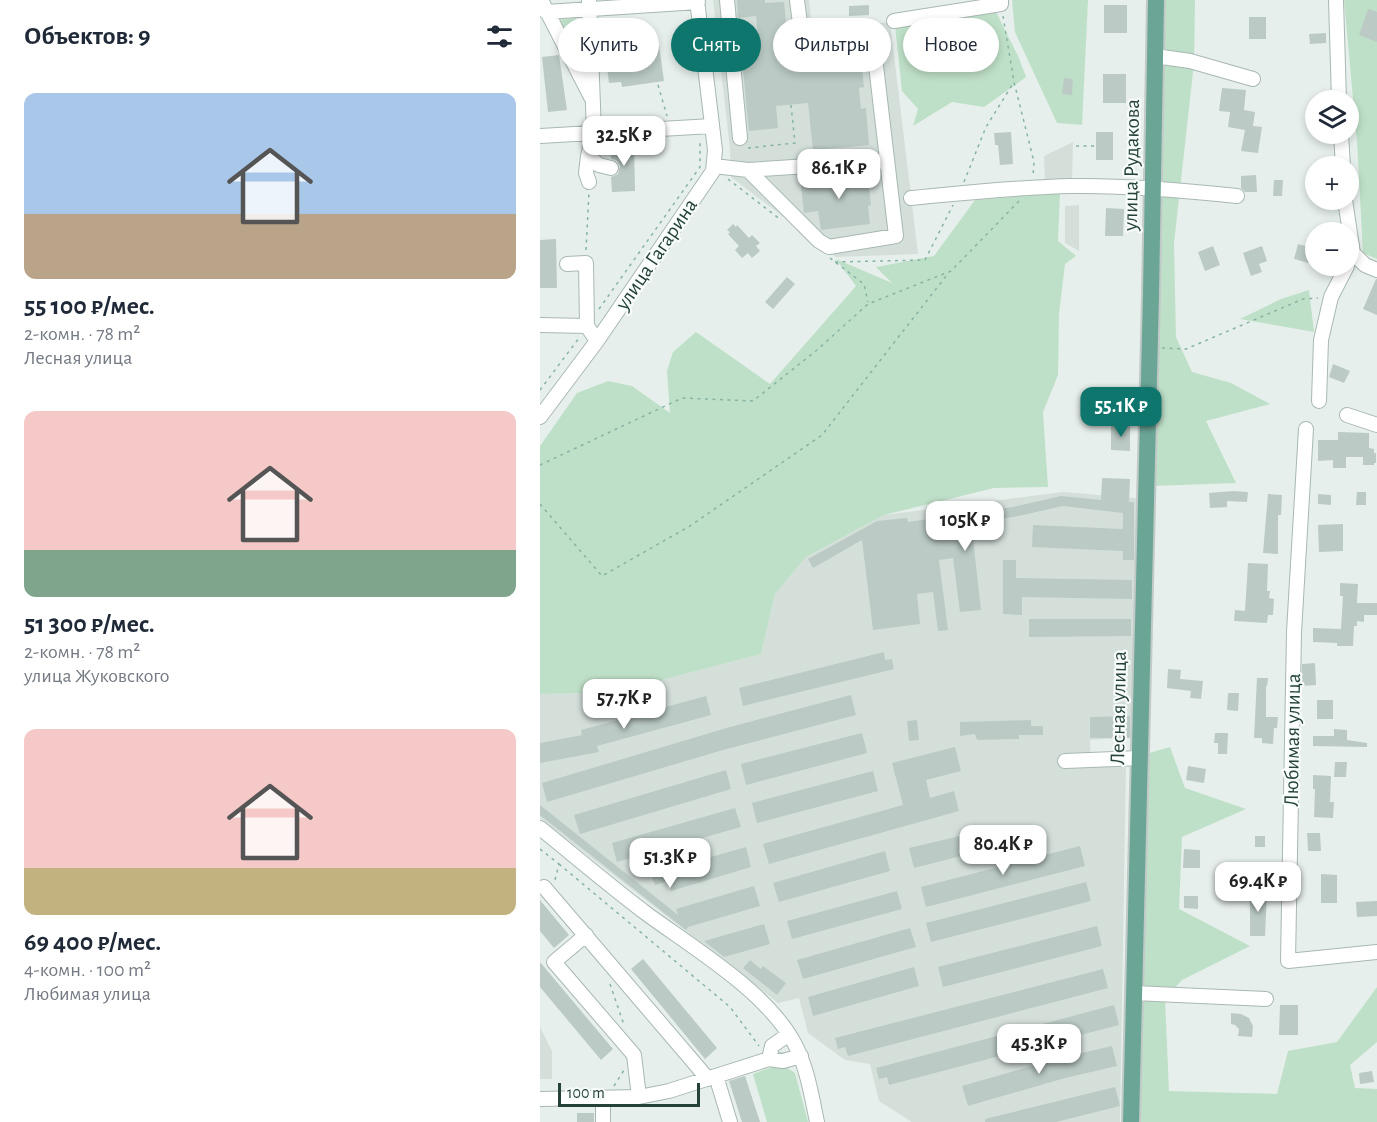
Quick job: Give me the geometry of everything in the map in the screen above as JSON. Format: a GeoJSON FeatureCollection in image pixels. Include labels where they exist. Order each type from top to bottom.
{"type":"FeatureCollection","features":[{"type":"Feature","properties":{"kind":"main road","name":"улица Рудакова"},"geometry":{"type":"LineString","coordinates":[[1151,295],[1156,0]]}},
{"type":"Feature","properties":{"kind":"main road","name":"Лесная улица"},"geometry":{"type":"LineString","coordinates":[[1131,1122],[1151,295]]}},
{"type":"Feature","properties":{"kind":"street"},"geometry":{"type":"LineString","coordinates":[[727,0],[741,143]]}},
{"type":"Feature","properties":{"kind":"street"},"geometry":{"type":"LineString","coordinates":[[748,170],[819,241],[829,247],[896,236],[873,40],[812,44],[802,39],[797,0]]}},
{"type":"Feature","properties":{"kind":"street"},"geometry":{"type":"LineString","coordinates":[[1336,0],[1339,90]]}},
{"type":"Feature","properties":{"kind":"street"},"geometry":{"type":"LineString","coordinates":[[593,101],[543,6],[698,1],[705,126],[714,166],[748,170],[886,160]]}},
{"type":"Feature","properties":{"kind":"street"},"geometry":{"type":"LineString","coordinates":[[894,21],[1001,2]]}},
{"type":"Feature","properties":{"kind":"street"},"geometry":{"type":"LineString","coordinates":[[589,5],[594,132],[586,173],[589,182]]}},
{"type":"Feature","properties":{"kind":"street"},"geometry":{"type":"LineString","coordinates":[[1155,56],[1190,61],[1252,79]]}},
{"type":"Feature","properties":{"kind":"street"},"geometry":{"type":"LineString","coordinates":[[540,135],[705,126]]}},
{"type":"Feature","properties":{"kind":"street"},"geometry":{"type":"LineString","coordinates":[[588,156],[599,165],[611,168]]}},
{"type":"Feature","properties":{"kind":"street","name":"улица Гагарина"},"geometry":{"type":"LineString","coordinates":[[540,417],[597,341],[714,166]]}},
{"type":"Feature","properties":{"kind":"street"},"geometry":{"type":"LineString","coordinates":[[911,198],[1032,187],[1075,186],[1152,188],[1238,196]]}},
{"type":"Feature","properties":{"kind":"street"},"geometry":{"type":"LineString","coordinates":[[567,264],[586,263],[587,326],[597,341]]}},
{"type":"Feature","properties":{"kind":"street"},"geometry":{"type":"LineString","coordinates":[[1359,263],[1377,270]]}},
{"type":"Feature","properties":{"kind":"street"},"geometry":{"type":"LineString","coordinates":[[1319,400],[1321,340],[1331,297],[1341,276]]}},
{"type":"Feature","properties":{"kind":"street"},"geometry":{"type":"LineString","coordinates":[[540,325],[587,326]]}},
{"type":"Feature","properties":{"kind":"street"},"geometry":{"type":"LineString","coordinates":[[1347,415],[1377,426]]}},
{"type":"Feature","properties":{"kind":"street","name":"Любимая улица"},"geometry":{"type":"LineString","coordinates":[[1306,429],[1294,632],[1288,961],[1377,952]]}},
{"type":"Feature","properties":{"kind":"street"},"geometry":{"type":"LineString","coordinates":[[1065,761],[1140,758]]}},
{"type":"Feature","properties":{"kind":"street"},"geometry":{"type":"LineString","coordinates":[[540,828],[635,905],[770,1007],[801,1056],[817,1122]]}},
{"type":"Feature","properties":{"kind":"street"},"geometry":{"type":"LineString","coordinates":[[548,891],[712,1077],[730,1122]]}},
{"type":"Feature","properties":{"kind":"street"},"geometry":{"type":"LineString","coordinates":[[586,935],[554,962],[634,1055],[639,1097]]}},
{"type":"Feature","properties":{"kind":"street"},"geometry":{"type":"LineString","coordinates":[[1134,993],[1266,999]]}},
{"type":"Feature","properties":{"kind":"street"},"geometry":{"type":"LineString","coordinates":[[769,1059],[772,1046],[789,1034]]}},
{"type":"Feature","properties":{"kind":"street"},"geometry":{"type":"LineString","coordinates":[[540,1099],[607,1094],[639,1097],[669,1091],[769,1059],[783,1060],[801,1056]]}},
{"type":"Feature","properties":{"kind":"street"},"geometry":{"type":"LineString","coordinates":[[603,1122],[607,1094]]}},
{"type":"Feature","properties":{"kind":"path"},"geometry":{"type":"LineString","coordinates":[[540,504],[602,576],[680,532],[822,435],[951,271],[1032,187],[1035,162],[1014,82],[1001,2]]}},
{"type":"Feature","properties":{"kind":"path"},"geometry":{"type":"LineString","coordinates":[[658,85],[670,128]]}},
{"type":"Feature","properties":{"kind":"path"},"geometry":{"type":"LineString","coordinates":[[741,143],[795,143],[791,105]]}},
{"type":"Feature","properties":{"kind":"path"},"geometry":{"type":"LineString","coordinates":[[540,390],[700,167],[705,126]]}},
{"type":"Feature","properties":{"kind":"path"},"geometry":{"type":"LineString","coordinates":[[1076,146],[1096,146]]}},
{"type":"Feature","properties":{"kind":"path"},"geometry":{"type":"LineString","coordinates":[[586,263],[589,182]]}},
{"type":"Feature","properties":{"kind":"path"},"geometry":{"type":"LineString","coordinates":[[540,465],[682,398],[753,401],[817,350],[868,303],[951,271]]}},
{"type":"Feature","properties":{"kind":"path"},"geometry":{"type":"LineString","coordinates":[[1150,347],[1186,349],[1303,299],[1331,297]]}},
{"type":"Feature","properties":{"kind":"path"},"geometry":{"type":"LineString","coordinates":[[540,849],[730,1007],[769,1059]]}},
{"type":"Feature","properties":{"kind":"path"},"geometry":{"type":"LineString","coordinates":[[548,891],[559,864]]}},
{"type":"Feature","properties":{"kind":"path"},"geometry":{"type":"LineString","coordinates":[[609,982],[627,1034]]}},
{"type":"Feature","properties":{"kind":"path"},"geometry":{"type":"LineString","coordinates":[[607,1094],[634,1055]]}},
{"type":"Feature","properties":{"kind":"shaded area"},"geometry":{"type":"Polygon","coordinates":[[[713,0],[809,0],[811,18],[773,18],[773,72],[891,72],[891,30],[918,254],[836,257],[731,177],[721,72],[761,72],[761,18],[715,18],[713,0]]]}},
{"type":"Feature","properties":{"kind":"shaded area"},"geometry":{"type":"Polygon","coordinates":[[[1073,142],[1072,182],[1045,181],[1044,156],[1073,142]]]}},
{"type":"Feature","properties":{"kind":"shaded area"},"geometry":{"type":"Polygon","coordinates":[[[1079,205],[1079,251],[1065,243],[1065,206],[1079,205]]]}},
{"type":"Feature","properties":{"kind":"shaded area"},"geometry":{"type":"Polygon","coordinates":[[[1063,492],[1136,498],[1135,737],[1090,740],[1091,767],[1126,766],[1120,1122],[912,1122],[879,1101],[870,1064],[845,1060],[808,1033],[799,998],[778,1003],[540,818],[540,694],[612,693],[761,654],[775,594],[806,557],[884,515],[1063,492]]]}},
{"type":"Feature","properties":{"kind":"shaded area"},"geometry":{"type":"Polygon","coordinates":[[[540,1027],[552,1051],[552,1079],[540,1079],[540,1027]]]}},
{"type":"Feature","properties":{"kind":"green space"},"geometry":{"type":"Polygon","coordinates":[[[1012,0],[1088,0],[1082,125],[1057,123],[1015,32],[1012,0]]]}},
{"type":"Feature","properties":{"kind":"green space"},"geometry":{"type":"Polygon","coordinates":[[[1166,0],[1195,0],[1194,63],[1174,243],[1176,337],[1192,372],[1231,383],[1270,404],[1206,421],[1236,483],[1152,486],[1166,0]]]}},
{"type":"Feature","properties":{"kind":"green space"},"geometry":{"type":"Polygon","coordinates":[[[1344,0],[1377,0],[1377,259],[1363,253],[1357,144],[1359,144],[1359,90],[1352,90],[1344,0]]]}},
{"type":"Feature","properties":{"kind":"green space"},"geometry":{"type":"Polygon","coordinates":[[[995,10],[999,18],[956,18],[995,10]]]}},
{"type":"Feature","properties":{"kind":"green space"},"geometry":{"type":"Polygon","coordinates":[[[999,18],[1026,77],[984,107],[952,102],[913,126],[918,109],[902,91],[895,26],[903,26],[903,72],[999,72],[999,18]]]}},
{"type":"Feature","properties":{"kind":"green space"},"geometry":{"type":"Polygon","coordinates":[[[1060,193],[1058,241],[1076,256],[1065,264],[1059,314],[1058,375],[1043,412],[1048,487],[994,488],[884,515],[806,557],[775,594],[761,654],[612,693],[540,694],[540,446],[577,393],[608,381],[632,386],[670,413],[667,371],[673,352],[696,332],[770,384],[856,286],[836,259],[892,283],[876,267],[934,256],[975,200],[1060,193]]]}},
{"type":"Feature","properties":{"kind":"green space"},"geometry":{"type":"Polygon","coordinates":[[[1309,290],[1314,332],[1240,319],[1281,299],[1309,290]]]}},
{"type":"Feature","properties":{"kind":"green space"},"geometry":{"type":"Polygon","coordinates":[[[1170,747],[1185,788],[1246,809],[1182,837],[1179,909],[1250,946],[1182,980],[1165,999],[1169,1091],[1277,1094],[1288,1051],[1337,1042],[1377,987],[1377,1042],[1350,1065],[1355,1088],[1377,1089],[1377,1122],[1140,1122],[1146,754],[1170,747]]]}},
{"type":"Feature","properties":{"kind":"green space"},"geometry":{"type":"Polygon","coordinates":[[[781,1064],[795,1073],[808,1122],[767,1122],[753,1074],[781,1064]]]}},
{"type":"Feature","properties":{"kind":"building"},"geometry":{"type":"Polygon","coordinates":[[[737,0],[765,0],[765,3],[784,2],[786,18],[773,18],[773,72],[862,72],[864,87],[859,88],[861,109],[866,108],[869,145],[813,150],[808,103],[776,106],[778,128],[749,131],[743,72],[761,72],[761,18],[756,16],[738,18],[737,0]]]}},
{"type":"Feature","properties":{"kind":"building"},"geometry":{"type":"Polygon","coordinates":[[[869,5],[869,15],[849,16],[849,6],[869,5]]]}},
{"type":"Feature","properties":{"kind":"building"},"geometry":{"type":"Polygon","coordinates":[[[1104,5],[1127,5],[1127,33],[1104,33],[1104,5]]]}},
{"type":"Feature","properties":{"kind":"building"},"geometry":{"type":"Polygon","coordinates":[[[1368,9],[1377,12],[1377,42],[1359,35],[1368,9]]]}},
{"type":"Feature","properties":{"kind":"building"},"geometry":{"type":"Polygon","coordinates":[[[1249,17],[1266,17],[1266,39],[1249,39],[1249,17]]]}},
{"type":"Feature","properties":{"kind":"building"},"geometry":{"type":"Polygon","coordinates":[[[1326,33],[1326,43],[1310,44],[1309,34],[1326,33]]]}},
{"type":"Feature","properties":{"kind":"building"},"geometry":{"type":"Polygon","coordinates":[[[659,45],[664,81],[622,87],[621,82],[609,83],[608,72],[659,72],[659,45]]]}},
{"type":"Feature","properties":{"kind":"building"},"geometry":{"type":"Polygon","coordinates":[[[558,55],[558,72],[561,72],[567,110],[548,112],[542,57],[558,55]]]}},
{"type":"Feature","properties":{"kind":"building"},"geometry":{"type":"Polygon","coordinates":[[[1103,74],[1126,74],[1126,103],[1103,103],[1103,74]]]}},
{"type":"Feature","properties":{"kind":"building"},"geometry":{"type":"Polygon","coordinates":[[[1064,78],[1073,79],[1072,95],[1062,94],[1064,78]]]}},
{"type":"Feature","properties":{"kind":"building"},"geometry":{"type":"Polygon","coordinates":[[[1222,88],[1246,90],[1244,110],[1255,112],[1253,126],[1262,127],[1258,153],[1241,151],[1245,130],[1228,127],[1230,112],[1219,111],[1222,88]]]}},
{"type":"Feature","properties":{"kind":"building"},"geometry":{"type":"Polygon","coordinates":[[[1011,132],[1013,164],[1000,165],[994,133],[1011,132]]]}},
{"type":"Feature","properties":{"kind":"building"},"geometry":{"type":"Polygon","coordinates":[[[1096,132],[1113,132],[1113,160],[1096,160],[1096,132]]]}},
{"type":"Feature","properties":{"kind":"building"},"geometry":{"type":"Polygon","coordinates":[[[634,143],[635,191],[612,192],[611,177],[618,174],[620,166],[617,161],[611,159],[610,144],[634,143]]]}},
{"type":"Feature","properties":{"kind":"building"},"geometry":{"type":"Polygon","coordinates":[[[867,171],[871,205],[868,206],[870,224],[821,230],[818,211],[804,213],[801,186],[805,186],[804,180],[839,176],[839,173],[867,171]]]}},
{"type":"Feature","properties":{"kind":"building"},"geometry":{"type":"Polygon","coordinates":[[[1256,175],[1257,192],[1245,192],[1241,188],[1241,176],[1256,175]]]}},
{"type":"Feature","properties":{"kind":"building"},"geometry":{"type":"Polygon","coordinates":[[[1274,180],[1283,180],[1282,196],[1273,196],[1274,180]]]}},
{"type":"Feature","properties":{"kind":"building"},"geometry":{"type":"Polygon","coordinates":[[[1106,208],[1124,209],[1123,236],[1105,236],[1106,208]]]}},
{"type":"Feature","properties":{"kind":"building"},"geometry":{"type":"Polygon","coordinates":[[[733,224],[736,227],[737,225],[749,238],[752,235],[760,243],[756,246],[760,251],[752,258],[748,253],[742,258],[735,250],[739,246],[727,230],[733,224]]]}},
{"type":"Feature","properties":{"kind":"building"},"geometry":{"type":"Polygon","coordinates":[[[556,239],[557,288],[540,288],[540,240],[556,239]]]}},
{"type":"Feature","properties":{"kind":"building"},"geometry":{"type":"Polygon","coordinates":[[[1298,244],[1305,246],[1305,262],[1294,259],[1298,244]]]}},
{"type":"Feature","properties":{"kind":"building"},"geometry":{"type":"Polygon","coordinates":[[[1213,246],[1220,265],[1205,271],[1198,252],[1213,246]]]}},
{"type":"Feature","properties":{"kind":"building"},"geometry":{"type":"Polygon","coordinates":[[[1262,246],[1267,261],[1259,264],[1262,272],[1251,276],[1243,253],[1262,246]]]}},
{"type":"Feature","properties":{"kind":"building"},"geometry":{"type":"Polygon","coordinates":[[[787,277],[795,284],[773,309],[765,302],[787,277]]]}},
{"type":"Feature","properties":{"kind":"building"},"geometry":{"type":"Polygon","coordinates":[[[1377,279],[1377,315],[1363,309],[1377,279]]]}},
{"type":"Feature","properties":{"kind":"building"},"geometry":{"type":"Polygon","coordinates":[[[1333,364],[1350,371],[1344,383],[1329,377],[1333,364]]]}},
{"type":"Feature","properties":{"kind":"building"},"geometry":{"type":"Polygon","coordinates":[[[1111,426],[1130,426],[1130,451],[1111,450],[1111,426]]]}},
{"type":"Feature","properties":{"kind":"building"},"geometry":{"type":"Polygon","coordinates":[[[1338,432],[1369,433],[1369,448],[1374,449],[1376,453],[1376,463],[1363,465],[1363,457],[1346,457],[1346,468],[1333,468],[1333,460],[1318,461],[1318,440],[1338,440],[1338,432]]]}},
{"type":"Feature","properties":{"kind":"building"},"geometry":{"type":"Polygon","coordinates":[[[1102,478],[1130,479],[1129,502],[1134,502],[1134,560],[1123,560],[1123,551],[1032,547],[1033,525],[1123,529],[1123,513],[1063,506],[1014,517],[971,522],[981,610],[960,612],[953,558],[939,560],[948,630],[938,631],[933,592],[917,594],[920,624],[873,630],[862,540],[813,568],[808,559],[877,521],[907,518],[908,522],[1013,507],[1061,496],[1101,500],[1102,478]]]}},
{"type":"Feature","properties":{"kind":"building"},"geometry":{"type":"Polygon","coordinates":[[[1248,492],[1247,502],[1227,501],[1227,507],[1210,508],[1209,493],[1248,492]]]}},
{"type":"Feature","properties":{"kind":"building"},"geometry":{"type":"Polygon","coordinates":[[[1357,492],[1366,492],[1366,505],[1356,505],[1357,492]]]}},
{"type":"Feature","properties":{"kind":"building"},"geometry":{"type":"Polygon","coordinates":[[[1268,494],[1282,495],[1281,515],[1278,515],[1278,554],[1263,553],[1268,494]]]}},
{"type":"Feature","properties":{"kind":"building"},"geometry":{"type":"Polygon","coordinates":[[[1318,494],[1331,495],[1331,505],[1318,504],[1318,494]]]}},
{"type":"Feature","properties":{"kind":"building"},"geometry":{"type":"Polygon","coordinates":[[[1343,524],[1343,551],[1319,552],[1318,525],[1343,524]]]}},
{"type":"Feature","properties":{"kind":"building"},"geometry":{"type":"Polygon","coordinates":[[[1003,560],[1016,560],[1016,578],[1132,580],[1132,599],[1022,597],[1022,615],[1003,614],[1003,560]]]}},
{"type":"Feature","properties":{"kind":"building"},"geometry":{"type":"Polygon","coordinates":[[[1248,563],[1268,564],[1267,591],[1270,591],[1269,598],[1274,599],[1273,615],[1268,615],[1267,623],[1234,621],[1235,610],[1245,611],[1248,563]]]}},
{"type":"Feature","properties":{"kind":"building"},"geometry":{"type":"Polygon","coordinates":[[[1340,583],[1358,584],[1357,603],[1377,603],[1377,615],[1364,615],[1364,622],[1357,621],[1357,626],[1354,626],[1353,646],[1313,642],[1313,628],[1341,629],[1343,596],[1340,596],[1340,583]]]}},
{"type":"Feature","properties":{"kind":"building"},"geometry":{"type":"Polygon","coordinates":[[[1029,619],[1131,619],[1131,636],[1029,637],[1029,619]]]}},
{"type":"Feature","properties":{"kind":"building"},"geometry":{"type":"Polygon","coordinates":[[[884,652],[885,660],[892,659],[894,669],[743,706],[739,688],[884,652]]]}},
{"type":"Feature","properties":{"kind":"building"},"geometry":{"type":"Polygon","coordinates":[[[1315,663],[1316,685],[1302,686],[1302,664],[1315,663]]]}},
{"type":"Feature","properties":{"kind":"building"},"geometry":{"type":"Polygon","coordinates":[[[1168,669],[1181,670],[1180,679],[1203,681],[1201,699],[1190,698],[1191,691],[1167,688],[1168,669]]]}},
{"type":"Feature","properties":{"kind":"building"},"geometry":{"type":"Polygon","coordinates":[[[1257,678],[1268,678],[1266,717],[1278,717],[1277,728],[1274,728],[1273,744],[1262,743],[1262,738],[1254,738],[1257,678]]]}},
{"type":"Feature","properties":{"kind":"building"},"geometry":{"type":"Polygon","coordinates":[[[1228,693],[1239,693],[1238,711],[1227,710],[1228,693]]]}},
{"type":"Feature","properties":{"kind":"building"},"geometry":{"type":"Polygon","coordinates":[[[851,695],[856,715],[723,750],[547,802],[542,783],[730,727],[851,695]]]}},
{"type":"Feature","properties":{"kind":"building"},"geometry":{"type":"Polygon","coordinates":[[[706,696],[711,715],[597,746],[599,752],[540,763],[540,743],[582,735],[581,730],[706,696]]]}},
{"type":"Feature","properties":{"kind":"building"},"geometry":{"type":"Polygon","coordinates":[[[1317,700],[1333,700],[1333,719],[1317,719],[1317,700]]]}},
{"type":"Feature","properties":{"kind":"building"},"geometry":{"type":"Polygon","coordinates":[[[1130,716],[1130,738],[1090,738],[1090,717],[1130,716]]]}},
{"type":"Feature","properties":{"kind":"building"},"geometry":{"type":"Polygon","coordinates":[[[917,720],[919,740],[909,741],[907,721],[917,720]]]}},
{"type":"Feature","properties":{"kind":"building"},"geometry":{"type":"Polygon","coordinates":[[[1031,720],[1031,726],[1043,726],[1043,735],[1019,735],[1019,739],[977,740],[975,734],[960,736],[960,722],[1031,720]]]}},
{"type":"Feature","properties":{"kind":"building"},"geometry":{"type":"Polygon","coordinates":[[[1334,729],[1347,730],[1347,740],[1367,743],[1367,747],[1313,746],[1313,736],[1334,736],[1334,729]]]}},
{"type":"Feature","properties":{"kind":"building"},"geometry":{"type":"Polygon","coordinates":[[[862,733],[867,753],[746,785],[741,764],[862,733]]]}},
{"type":"Feature","properties":{"kind":"building"},"geometry":{"type":"Polygon","coordinates":[[[1215,733],[1228,733],[1227,754],[1218,754],[1218,743],[1214,743],[1215,733]]]}},
{"type":"Feature","properties":{"kind":"building"},"geometry":{"type":"Polygon","coordinates":[[[955,747],[961,771],[926,780],[930,798],[954,791],[959,811],[769,864],[763,844],[903,805],[892,763],[955,747]]]}},
{"type":"Feature","properties":{"kind":"building"},"geometry":{"type":"Polygon","coordinates":[[[1335,762],[1347,762],[1346,777],[1334,777],[1335,762]]]}},
{"type":"Feature","properties":{"kind":"building"},"geometry":{"type":"Polygon","coordinates":[[[1188,766],[1206,769],[1204,783],[1186,780],[1188,766]]]}},
{"type":"Feature","properties":{"kind":"building"},"geometry":{"type":"Polygon","coordinates":[[[726,770],[731,789],[580,834],[574,815],[726,770]]]}},
{"type":"Feature","properties":{"kind":"building"},"geometry":{"type":"Polygon","coordinates":[[[873,771],[878,791],[757,823],[752,803],[873,771]]]}},
{"type":"Feature","properties":{"kind":"building"},"geometry":{"type":"Polygon","coordinates":[[[1313,775],[1331,776],[1330,802],[1334,802],[1333,818],[1314,817],[1313,775]]]}},
{"type":"Feature","properties":{"kind":"building"},"geometry":{"type":"Polygon","coordinates":[[[540,805],[678,915],[676,909],[754,886],[760,906],[688,927],[686,930],[540,815],[540,805]]]}},
{"type":"Feature","properties":{"kind":"building"},"geometry":{"type":"Polygon","coordinates":[[[735,808],[741,827],[617,862],[612,843],[735,808]]]}},
{"type":"Feature","properties":{"kind":"building"},"geometry":{"type":"Polygon","coordinates":[[[1307,833],[1320,833],[1321,851],[1308,851],[1307,833]]]}},
{"type":"Feature","properties":{"kind":"building"},"geometry":{"type":"Polygon","coordinates":[[[964,835],[969,854],[914,868],[909,848],[964,835]]]}},
{"type":"Feature","properties":{"kind":"building"},"geometry":{"type":"Polygon","coordinates":[[[1255,836],[1265,836],[1265,847],[1255,847],[1255,836]]]}},
{"type":"Feature","properties":{"kind":"building"},"geometry":{"type":"Polygon","coordinates":[[[1080,846],[1085,866],[926,907],[921,887],[1080,846]]]}},
{"type":"Feature","properties":{"kind":"building"},"geometry":{"type":"Polygon","coordinates":[[[746,847],[751,867],[671,891],[668,881],[655,885],[651,874],[746,847]]]}},
{"type":"Feature","properties":{"kind":"building"},"geometry":{"type":"Polygon","coordinates":[[[1184,849],[1200,850],[1200,868],[1183,868],[1184,849]]]}},
{"type":"Feature","properties":{"kind":"building"},"geometry":{"type":"Polygon","coordinates":[[[885,851],[890,871],[779,902],[773,883],[885,851]]]}},
{"type":"Feature","properties":{"kind":"building"},"geometry":{"type":"Polygon","coordinates":[[[1321,874],[1337,875],[1337,903],[1321,903],[1321,874]]]}},
{"type":"Feature","properties":{"kind":"building"},"geometry":{"type":"Polygon","coordinates":[[[1086,882],[1091,901],[931,942],[926,923],[1086,882]]]}},
{"type":"Feature","properties":{"kind":"building"},"geometry":{"type":"Polygon","coordinates":[[[897,891],[902,909],[792,939],[787,921],[897,891]]]}},
{"type":"Feature","properties":{"kind":"building"},"geometry":{"type":"Polygon","coordinates":[[[1250,891],[1267,891],[1265,936],[1250,936],[1250,891]]]}},
{"type":"Feature","properties":{"kind":"building"},"geometry":{"type":"Polygon","coordinates":[[[1184,896],[1198,896],[1198,909],[1184,908],[1184,896]]]}},
{"type":"Feature","properties":{"kind":"building"},"geometry":{"type":"Polygon","coordinates":[[[540,900],[569,935],[554,948],[540,931],[540,900]]]}},
{"type":"Feature","properties":{"kind":"building"},"geometry":{"type":"Polygon","coordinates":[[[1377,901],[1377,916],[1357,917],[1356,902],[1377,901]]]}},
{"type":"Feature","properties":{"kind":"building"},"geometry":{"type":"Polygon","coordinates":[[[764,924],[770,944],[724,957],[704,941],[764,924]]]}},
{"type":"Feature","properties":{"kind":"building"},"geometry":{"type":"Polygon","coordinates":[[[1097,926],[1102,946],[943,987],[938,967],[1097,926]]]}},
{"type":"Feature","properties":{"kind":"building"},"geometry":{"type":"Polygon","coordinates":[[[910,928],[916,947],[803,979],[797,960],[910,928]]]}},
{"type":"Feature","properties":{"kind":"building"},"geometry":{"type":"Polygon","coordinates":[[[643,959],[717,1048],[705,1059],[631,969],[643,959]]]}},
{"type":"Feature","properties":{"kind":"building"},"geometry":{"type":"Polygon","coordinates":[[[750,960],[761,969],[763,966],[786,983],[777,995],[743,968],[750,960]]]}},
{"type":"Feature","properties":{"kind":"building"},"geometry":{"type":"Polygon","coordinates":[[[540,962],[613,1049],[601,1060],[540,987],[540,962]]]}},
{"type":"Feature","properties":{"kind":"building"},"geometry":{"type":"Polygon","coordinates":[[[914,967],[919,986],[813,1016],[808,997],[914,967]]]}},
{"type":"Feature","properties":{"kind":"building"},"geometry":{"type":"Polygon","coordinates":[[[1103,969],[1108,988],[848,1056],[845,1047],[838,1049],[835,1038],[1103,969]]]}},
{"type":"Feature","properties":{"kind":"building"},"geometry":{"type":"Polygon","coordinates":[[[1114,1005],[1119,1025],[889,1085],[887,1077],[879,1079],[876,1068],[1114,1005]]]}},
{"type":"Feature","properties":{"kind":"building"},"geometry":{"type":"Polygon","coordinates":[[[1280,1005],[1298,1005],[1298,1035],[1279,1035],[1280,1005]]]}},
{"type":"Feature","properties":{"kind":"building"},"geometry":{"type":"Polygon","coordinates":[[[1231,1013],[1249,1018],[1253,1026],[1252,1037],[1238,1036],[1239,1029],[1231,1024],[1231,1013]]]}},
{"type":"Feature","properties":{"kind":"building"},"geometry":{"type":"Polygon","coordinates":[[[1112,1046],[1117,1066],[1065,1078],[968,1106],[962,1086],[1060,1058],[1112,1046]]]}},
{"type":"Feature","properties":{"kind":"building"},"geometry":{"type":"Polygon","coordinates":[[[1372,1071],[1374,1082],[1360,1084],[1359,1073],[1372,1071]]]}},
{"type":"Feature","properties":{"kind":"building"},"geometry":{"type":"Polygon","coordinates":[[[745,1076],[760,1122],[742,1122],[729,1081],[745,1076]]]}},
{"type":"Feature","properties":{"kind":"building"},"geometry":{"type":"Polygon","coordinates":[[[1115,1087],[1120,1106],[1056,1122],[985,1122],[985,1119],[1115,1087]]]}},
{"type":"Feature","properties":{"kind":"building"},"geometry":{"type":"Polygon","coordinates":[[[577,1113],[594,1113],[594,1122],[577,1122],[577,1113]]]}}]}
